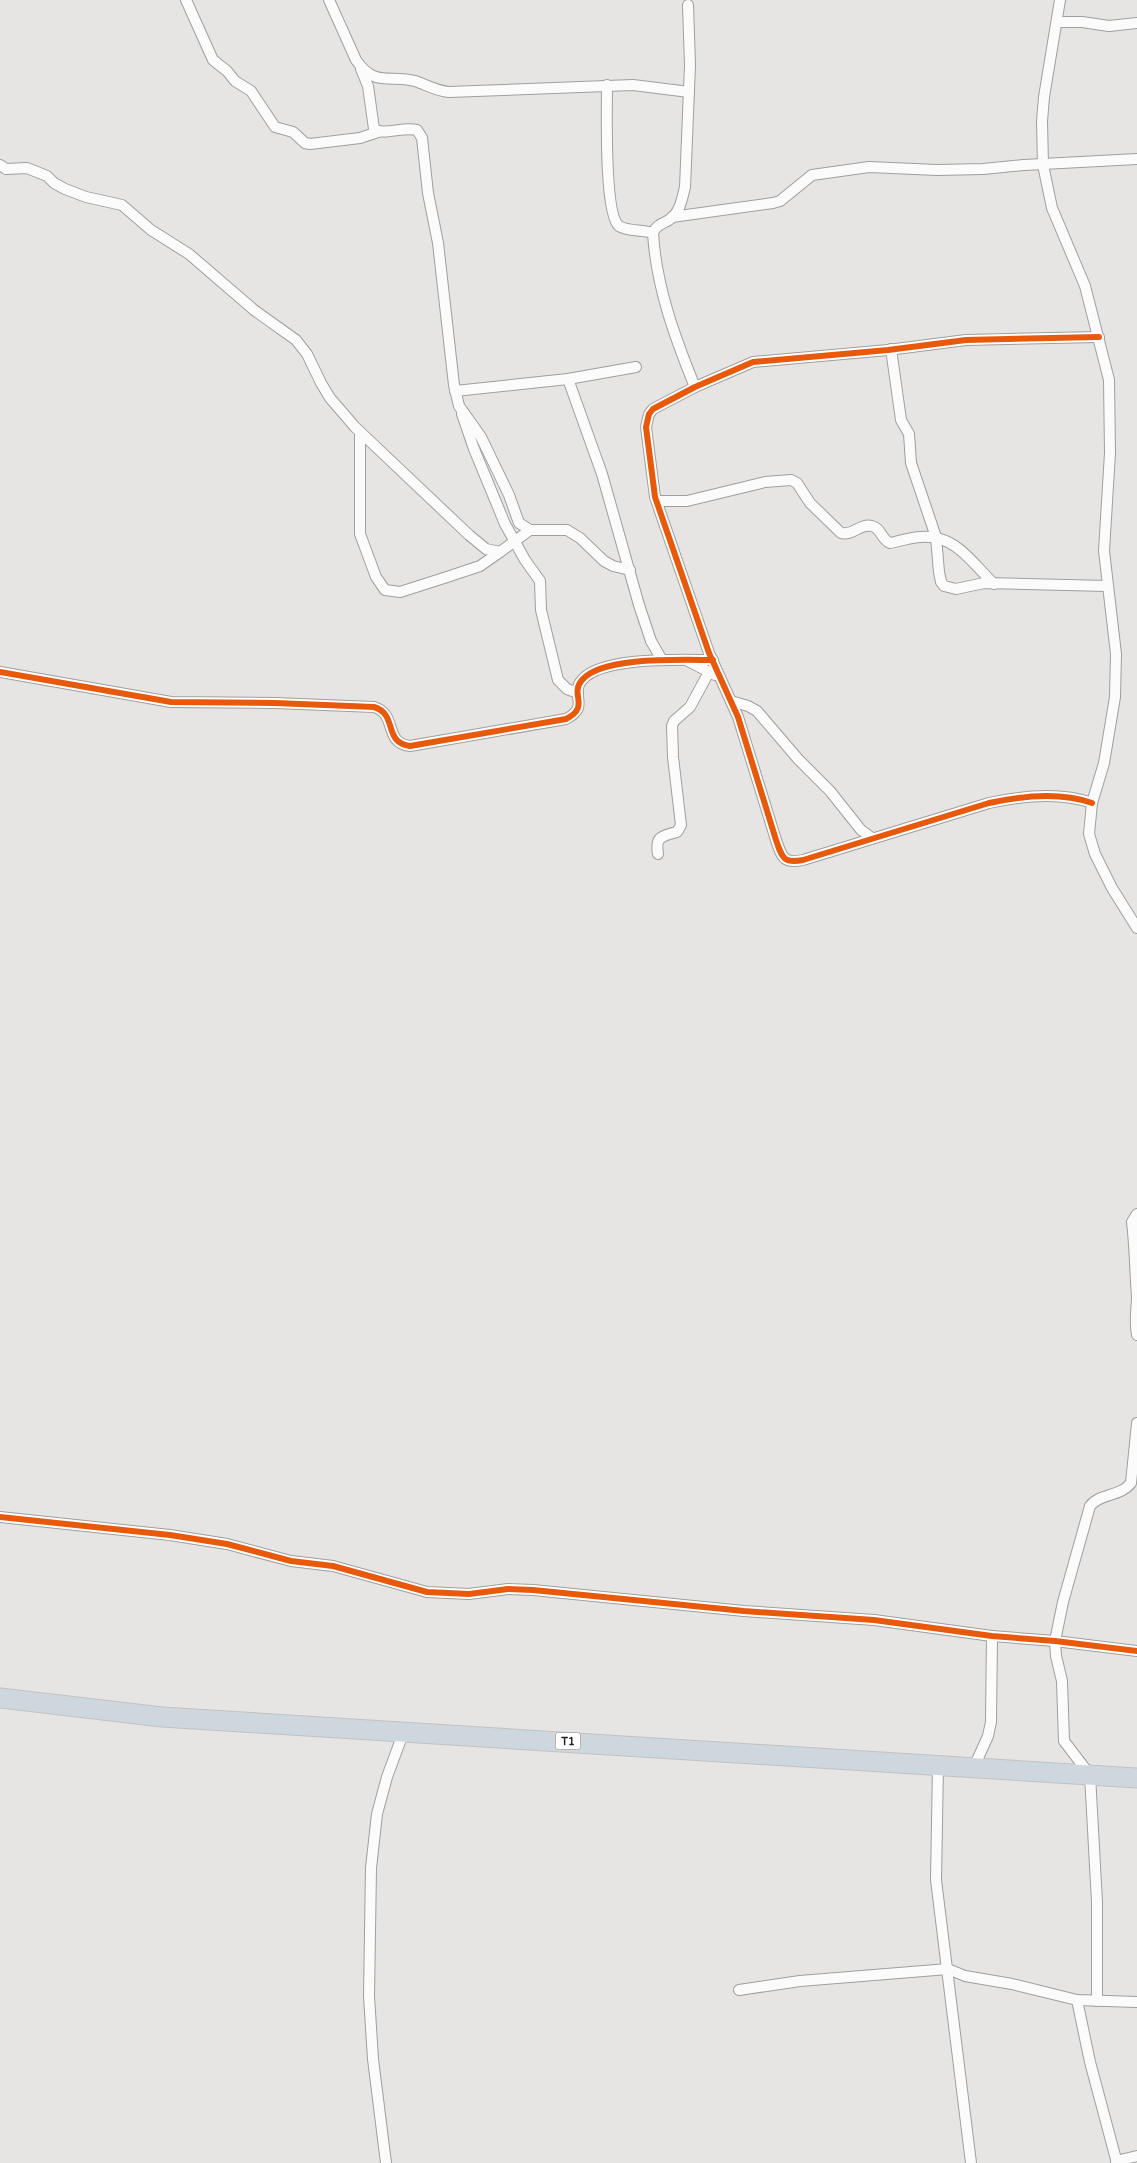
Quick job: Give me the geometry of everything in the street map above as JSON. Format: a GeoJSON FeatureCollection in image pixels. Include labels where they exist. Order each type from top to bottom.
{"type":"FeatureCollection","features":[{"type":"Feature","properties":{"kind":"highway","name":"T1"},"geometry":{"type":"LineString","coordinates":[[0,1698],[162,1717],[404,1731],[784,1757],[974,1766],[1137,1778]]}},
{"type":"Feature","properties":{"kind":"street"},"geometry":{"type":"LineString","coordinates":[[186,0],[213,60],[227,71],[235,81],[251,91],[275,127],[293,132],[305,143],[310,144],[360,138],[378,132],[410,128],[417,130],[422,138],[428,193],[438,243],[455,391],[474,450],[496,503],[525,560],[540,582],[541,610],[558,680],[567,689],[578,693]]}},
{"type":"Feature","properties":{"kind":"street"},"geometry":{"type":"LineString","coordinates":[[329,0],[346,42],[362,68],[368,86],[373,126],[378,132]]}},
{"type":"Feature","properties":{"kind":"street"},"geometry":{"type":"LineString","coordinates":[[1060,0],[1058,22],[1044,97],[1042,121],[1043,165],[1052,208],[1085,286],[1109,380],[1110,453],[1104,551],[1116,654],[1115,697],[1104,763],[1092,803],[1089,834],[1095,854],[1112,888],[1137,928]]}},
{"type":"Feature","properties":{"kind":"street"},"geometry":{"type":"LineString","coordinates":[[672,217],[681,204],[686,187],[689,92],[688,5]]}},
{"type":"Feature","properties":{"kind":"street"},"geometry":{"type":"LineString","coordinates":[[1058,22],[1082,22],[1109,26],[1137,23]]}},
{"type":"Feature","properties":{"kind":"street"},"geometry":{"type":"LineString","coordinates":[[362,68],[378,78],[414,81],[440,91],[542,89],[633,84],[689,92]]}},
{"type":"Feature","properties":{"kind":"street"},"geometry":{"type":"LineString","coordinates":[[607,85],[608,178],[612,213],[615,222],[624,229],[642,229],[653,233]]}},
{"type":"Feature","properties":{"kind":"street"},"geometry":{"type":"LineString","coordinates":[[695,387],[666,306],[658,272],[653,233],[660,224],[672,217],[773,203],[780,201],[812,175],[869,167],[937,170],[1137,159]]}},
{"type":"Feature","properties":{"kind":"street"},"geometry":{"type":"LineString","coordinates":[[0,165],[6,169],[27,168],[47,176],[54,183],[65,189],[86,197],[122,205],[151,230],[189,254],[254,310],[296,340],[307,354],[320,383],[330,398],[360,432],[469,535],[486,549],[500,552]]}},
{"type":"Feature","properties":{"kind":"street"},"geometry":{"type":"LineString","coordinates":[[1092,803],[1066,798],[1009,799],[872,838],[803,860],[792,862],[785,859],[780,854],[738,717],[713,660],[657,501],[653,485],[646,427],[649,414],[653,409],[695,387],[753,362],[966,340],[1099,337]]}},
{"type":"Feature","properties":{"kind":"street"},"geometry":{"type":"LineString","coordinates":[[891,349],[900,420],[909,434],[911,463],[936,537],[940,577],[944,586],[956,589],[984,583],[1107,586]]}},
{"type":"Feature","properties":{"kind":"street"},"geometry":{"type":"LineString","coordinates":[[455,391],[568,379],[636,367]]}},
{"type":"Feature","properties":{"kind":"street"},"geometry":{"type":"LineString","coordinates":[[568,379],[580,416],[600,466],[630,570],[638,605],[651,641],[662,660]]}},
{"type":"Feature","properties":{"kind":"street"},"geometry":{"type":"LineString","coordinates":[[461,410],[481,438],[509,495],[519,523],[530,530],[567,530],[580,538],[604,561],[613,566],[630,570]]}},
{"type":"Feature","properties":{"kind":"street"},"geometry":{"type":"LineString","coordinates":[[360,432],[360,534],[376,577],[385,590],[400,592],[480,566],[530,530]]}},
{"type":"Feature","properties":{"kind":"street"},"geometry":{"type":"LineString","coordinates":[[657,501],[686,501],[765,482],[792,480],[797,483],[810,502],[841,534],[849,534],[864,526],[870,526],[876,527],[886,541],[890,543],[923,537],[936,537],[956,547],[994,584]]}},
{"type":"Feature","properties":{"kind":"street"},"geometry":{"type":"LineString","coordinates":[[685,660],[721,678]]}},
{"type":"Feature","properties":{"kind":"street"},"geometry":{"type":"LineString","coordinates":[[0,672],[172,702],[276,703],[374,707],[384,711],[397,742],[410,746],[566,719],[578,710],[580,705],[578,687],[582,680],[609,667],[627,662],[713,660]]}},
{"type":"Feature","properties":{"kind":"street"},"geometry":{"type":"LineString","coordinates":[[658,854],[656,844],[658,840],[666,834],[677,832],[681,825],[672,750],[672,726],[674,721],[690,707],[709,672]]}},
{"type":"Feature","properties":{"kind":"street"},"geometry":{"type":"LineString","coordinates":[[731,701],[748,706],[756,712],[830,791],[861,830],[872,838]]}},
{"type":"Feature","properties":{"kind":"street"},"geometry":{"type":"LineString","coordinates":[[1137,1214],[1132,1222],[1134,1282],[1137,1296],[1135,1311],[1137,1335]]}},
{"type":"Feature","properties":{"kind":"street"},"geometry":{"type":"LineString","coordinates":[[1097,2001],[1096,1902],[1090,1775],[1064,1741],[1062,1675],[1056,1656],[1055,1641],[1063,1602],[1090,1506],[1094,1500],[1118,1494],[1131,1483],[1137,1423]]}},
{"type":"Feature","properties":{"kind":"street"},"geometry":{"type":"LineString","coordinates":[[0,1517],[209,1540],[291,1561],[333,1566],[427,1592],[470,1594],[508,1589],[533,1590],[744,1611],[874,1620],[992,1636],[1137,1650]]}},
{"type":"Feature","properties":{"kind":"street"},"geometry":{"type":"LineString","coordinates":[[974,1766],[988,1736],[991,1722],[992,1636]]}},
{"type":"Feature","properties":{"kind":"street"},"geometry":{"type":"LineString","coordinates":[[386,2163],[373,2059],[369,1996],[371,1868],[377,1814],[387,1777],[404,1731]]}},
{"type":"Feature","properties":{"kind":"street"},"geometry":{"type":"LineString","coordinates":[[938,1765],[936,1880],[972,2163]]}},
{"type":"Feature","properties":{"kind":"street"},"geometry":{"type":"LineString","coordinates":[[739,1990],[800,1981],[948,1969],[960,1975],[1012,1984],[1077,2000],[1137,2002]]}},
{"type":"Feature","properties":{"kind":"street"},"geometry":{"type":"LineString","coordinates":[[1077,2000],[1090,2062],[1117,2162],[1137,2156]]}},
{"type":"Feature","properties":{"kind":"cycle path"},"geometry":{"type":"LineString","coordinates":[[1092,803],[1054,796],[1027,797],[989,803],[803,860],[792,861],[785,858],[776,840],[738,717],[709,653],[655,497],[646,427],[649,414],[653,409],[695,387],[753,362],[888,350],[966,340],[1099,337]]}},
{"type":"Feature","properties":{"kind":"cycle path"},"geometry":{"type":"LineString","coordinates":[[0,672],[171,702],[275,703],[374,707],[386,716],[396,740],[410,746],[566,719],[577,710],[579,705],[578,691],[582,680],[592,672],[607,667],[644,661],[713,660]]}},
{"type":"Feature","properties":{"kind":"cycle path"},"geometry":{"type":"LineString","coordinates":[[0,1517],[170,1535],[227,1544],[291,1561],[333,1566],[427,1592],[469,1594],[508,1589],[533,1590],[744,1611],[874,1620],[992,1636],[1055,1641],[1137,1651]]}}]}
